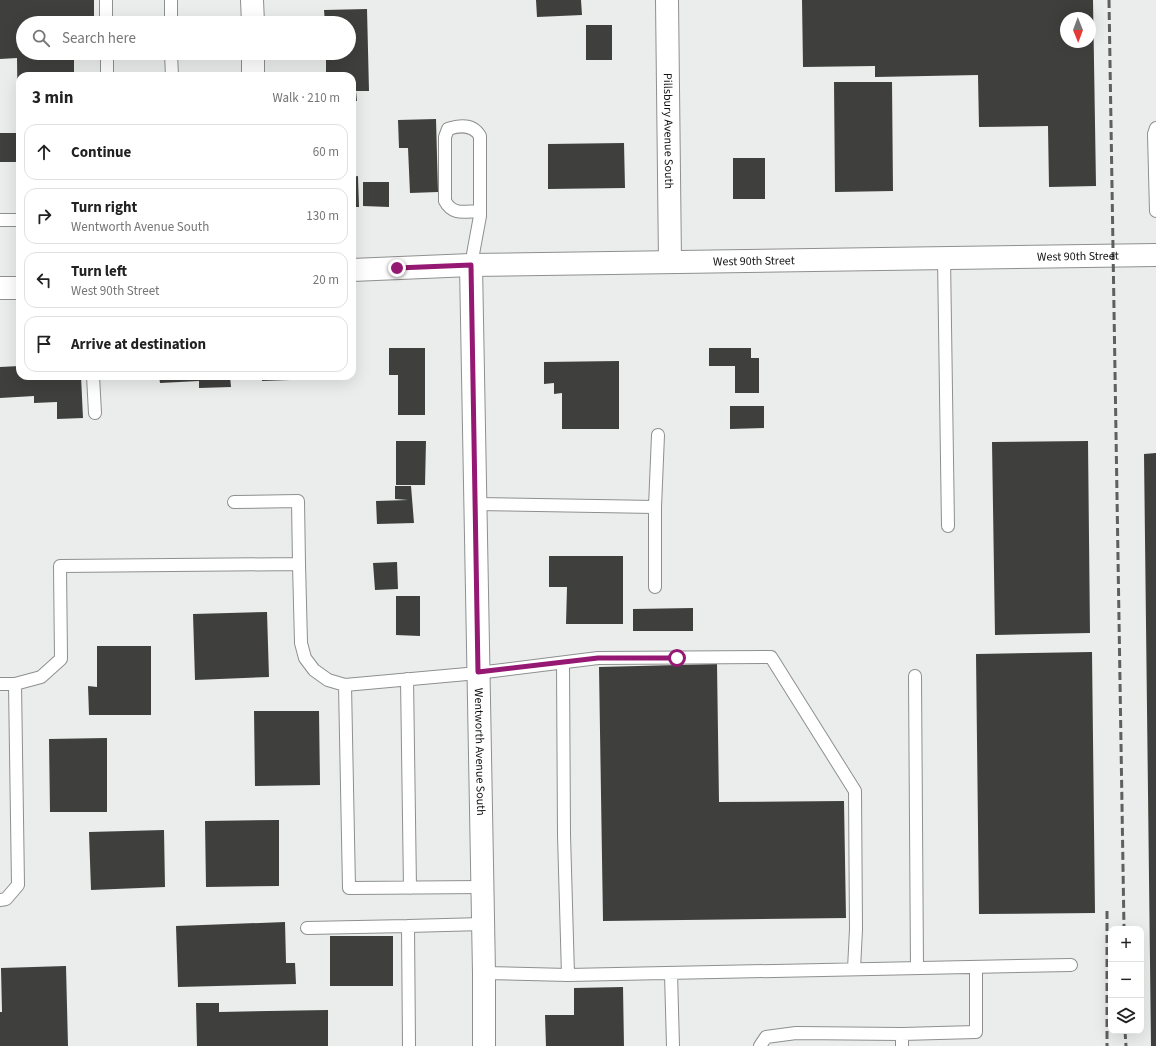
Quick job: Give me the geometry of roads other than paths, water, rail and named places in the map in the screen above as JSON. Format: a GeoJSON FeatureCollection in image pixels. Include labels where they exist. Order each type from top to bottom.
{"type":"FeatureCollection","features":[{"type":"Feature","properties":{"kind":"street"},"geometry":{"type":"LineString","coordinates":[[252,0],[252,16]]}},
{"type":"Feature","properties":{"kind":"street","name":"Pillsbury Avenue South"},"geometry":{"type":"LineString","coordinates":[[667,0],[670,262]]}},
{"type":"Feature","properties":{"kind":"street"},"geometry":{"type":"LineString","coordinates":[[253,60],[253,72]]}},
{"type":"Feature","properties":{"kind":"street","name":"West 90th Street"},"geometry":{"type":"LineString","coordinates":[[356,270],[471,265],[1156,255]]}},
{"type":"Feature","properties":{"kind":"street","name":"Wentworth Avenue South"},"geometry":{"type":"LineString","coordinates":[[471,265],[483,888],[484,1046]]}},
{"type":"Feature","properties":{"kind":"street"},"geometry":{"type":"LineString","coordinates":[[0,288],[16,288]]}},
{"type":"Feature","properties":{"kind":"lane"},"geometry":{"type":"LineString","coordinates":[[106,0],[106,16]]}},
{"type":"Feature","properties":{"kind":"lane"},"geometry":{"type":"LineString","coordinates":[[171,0],[171,16]]}},
{"type":"Feature","properties":{"kind":"lane"},"geometry":{"type":"LineString","coordinates":[[106,60],[107,72]]}},
{"type":"Feature","properties":{"kind":"lane"},"geometry":{"type":"LineString","coordinates":[[172,60],[172,72]]}},
{"type":"Feature","properties":{"kind":"lane"},"geometry":{"type":"LineString","coordinates":[[471,265],[480,211],[480,136],[476,130],[470,127],[454,127],[448,129],[445,137],[445,201],[449,208],[456,212],[480,211]]}},
{"type":"Feature","properties":{"kind":"lane"},"geometry":{"type":"LineString","coordinates":[[1156,128],[1154,134],[1156,212]]}},
{"type":"Feature","properties":{"kind":"lane"},"geometry":{"type":"LineString","coordinates":[[0,220],[16,220]]}},
{"type":"Feature","properties":{"kind":"lane"},"geometry":{"type":"LineString","coordinates":[[944,258],[948,526]]}},
{"type":"Feature","properties":{"kind":"lane"},"geometry":{"type":"LineString","coordinates":[[93,380],[95,413]]}},
{"type":"Feature","properties":{"kind":"lane"},"geometry":{"type":"LineString","coordinates":[[655,587],[654,508],[658,435]]}},
{"type":"Feature","properties":{"kind":"lane"},"geometry":{"type":"LineString","coordinates":[[234,502],[298,501],[301,643],[305,658],[314,670],[328,680],[345,685],[563,663],[598,658],[771,657],[855,792],[856,929],[854,969]]}},
{"type":"Feature","properties":{"kind":"lane"},"geometry":{"type":"LineString","coordinates":[[475,504],[654,508]]}},
{"type":"Feature","properties":{"kind":"lane"},"geometry":{"type":"LineString","coordinates":[[0,684],[15,684],[41,677],[61,659],[60,566],[299,564]]}},
{"type":"Feature","properties":{"kind":"lane"},"geometry":{"type":"LineString","coordinates":[[563,663],[564,836],[568,975]]}},
{"type":"Feature","properties":{"kind":"lane"},"geometry":{"type":"LineString","coordinates":[[915,676],[917,968]]}},
{"type":"Feature","properties":{"kind":"lane"},"geometry":{"type":"LineString","coordinates":[[407,679],[410,888]]}},
{"type":"Feature","properties":{"kind":"lane"},"geometry":{"type":"LineString","coordinates":[[0,900],[6,899],[18,885],[15,684]]}},
{"type":"Feature","properties":{"kind":"lane"},"geometry":{"type":"LineString","coordinates":[[345,685],[349,888],[483,888]]}},
{"type":"Feature","properties":{"kind":"lane"},"geometry":{"type":"LineString","coordinates":[[307,928],[483,924]]}},
{"type":"Feature","properties":{"kind":"lane"},"geometry":{"type":"LineString","coordinates":[[408,926],[409,1046]]}},
{"type":"Feature","properties":{"kind":"lane"},"geometry":{"type":"LineString","coordinates":[[484,973],[568,975],[1071,965]]}},
{"type":"Feature","properties":{"kind":"lane"},"geometry":{"type":"LineString","coordinates":[[760,1046],[766,1037],[796,1033],[902,1034],[976,1032],[976,966]]}},
{"type":"Feature","properties":{"kind":"lane"},"geometry":{"type":"LineString","coordinates":[[671,973],[673,1046]]}},
{"type":"Feature","properties":{"kind":"lane"},"geometry":{"type":"LineString","coordinates":[[902,1034],[902,1046]]}},
{"type":"Feature","properties":{"kind":"railway"},"geometry":{"type":"LineString","coordinates":[[1109,0],[1124,926]]}},
{"type":"Feature","properties":{"kind":"railway"},"geometry":{"type":"LineString","coordinates":[[1107,911],[1107,1046]]}},
{"type":"Feature","properties":{"kind":"railway"},"geometry":{"type":"LineString","coordinates":[[1125,1034],[1126,1046]]}}]}
